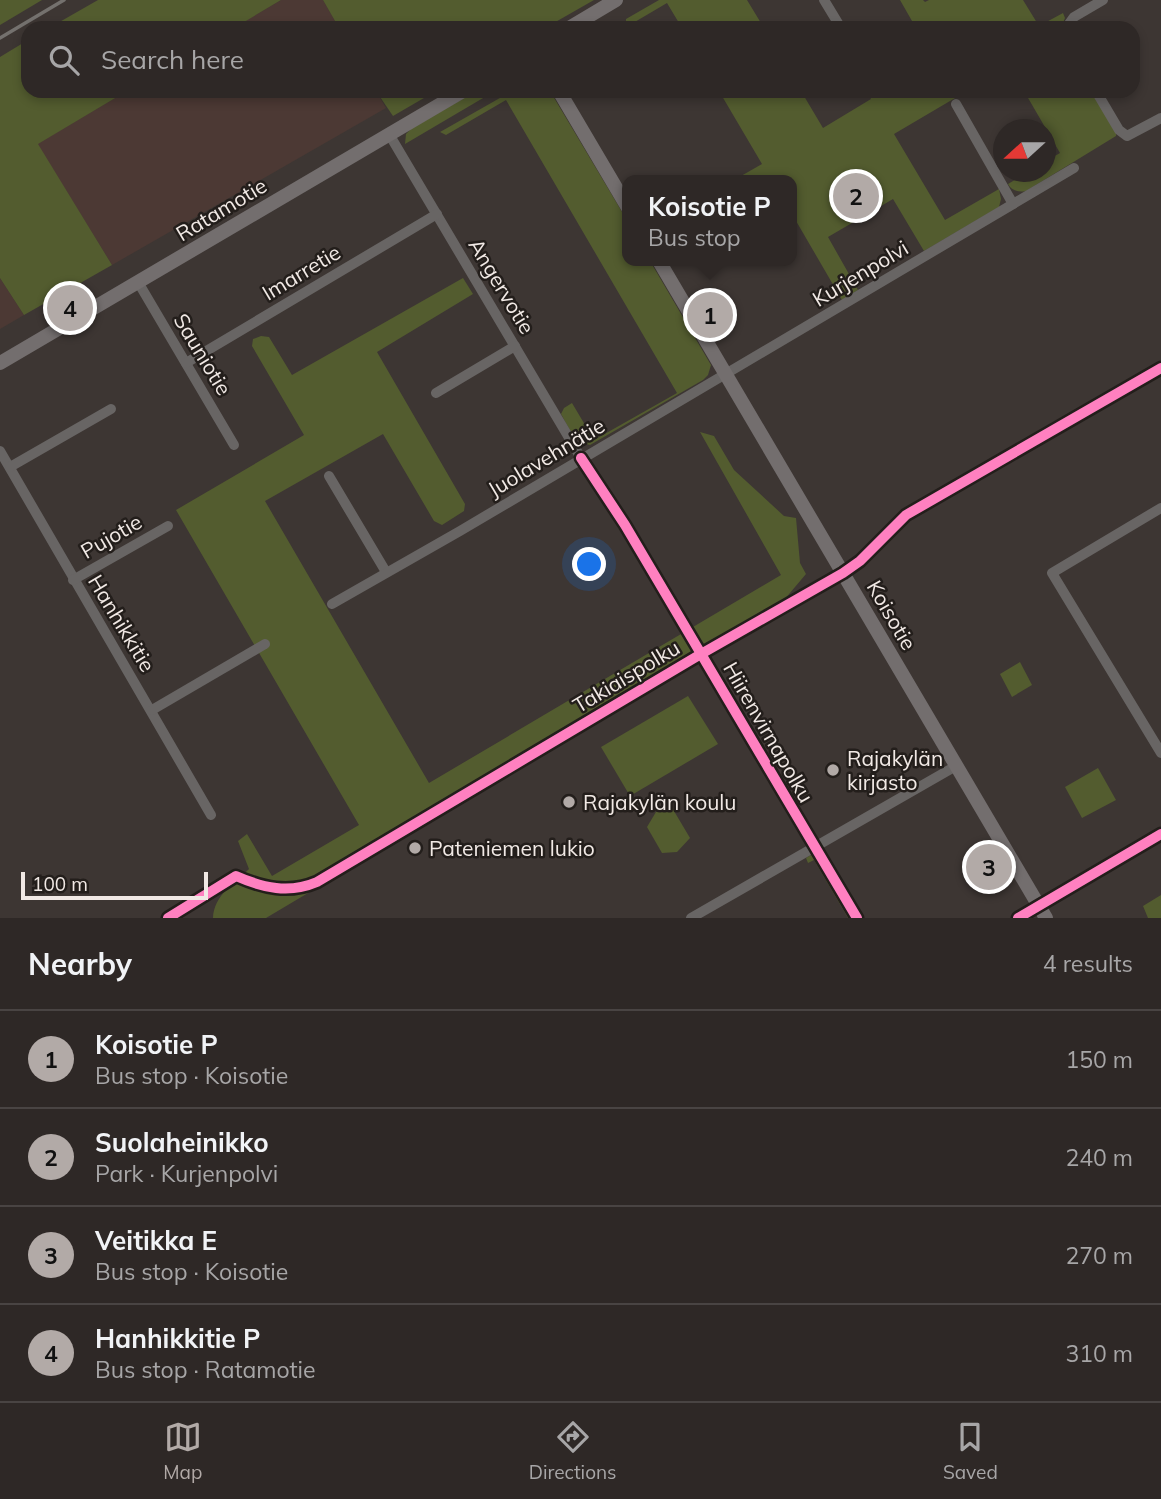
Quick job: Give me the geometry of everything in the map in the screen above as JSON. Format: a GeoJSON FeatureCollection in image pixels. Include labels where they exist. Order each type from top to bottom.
{"type":"FeatureCollection","features":[{"type":"Feature","properties":{"kind":"street"},"geometry":{"type":"LineString","coordinates":[[581,21],[617,0]]}},
{"type":"Feature","properties":{"kind":"street"},"geometry":{"type":"LineString","coordinates":[[824,0],[837,21]]}},
{"type":"Feature","properties":{"kind":"street"},"geometry":{"type":"LineString","coordinates":[[1071,21],[1103,0]]}},
{"type":"Feature","properties":{"kind":"street","name":"Ratamotie"},"geometry":{"type":"LineString","coordinates":[[0,363],[451,98]]}},
{"type":"Feature","properties":{"kind":"street"},"geometry":{"type":"LineString","coordinates":[[562,98],[622,198]]}},
{"type":"Feature","properties":{"kind":"street"},"geometry":{"type":"LineString","coordinates":[[1100,98],[1119,130],[1127,136],[1161,118]]}},
{"type":"Feature","properties":{"kind":"street"},"geometry":{"type":"LineString","coordinates":[[956,104],[1013,204]]}},
{"type":"Feature","properties":{"kind":"street","name":"Angervotie"},"geometry":{"type":"LineString","coordinates":[[389,134],[581,458]]}},
{"type":"Feature","properties":{"kind":"street","name":"Kurjenpolvi"},"geometry":{"type":"LineString","coordinates":[[726,374],[1074,168]]}},
{"type":"Feature","properties":{"kind":"street","name":"Imarretie"},"geometry":{"type":"LineString","coordinates":[[186,363],[437,214]]}},
{"type":"Feature","properties":{"kind":"street","name":"Koisotie"},"geometry":{"type":"LineString","coordinates":[[662,266],[1046,918]]}},
{"type":"Feature","properties":{"kind":"street","name":"Sauniotie"},"geometry":{"type":"LineString","coordinates":[[138,282],[234,445]]}},
{"type":"Feature","properties":{"kind":"street"},"geometry":{"type":"LineString","coordinates":[[436,393],[515,346]]}},
{"type":"Feature","properties":{"kind":"street","name":"Juolavehnätie"},"geometry":{"type":"LineString","coordinates":[[332,604],[726,374]]}},
{"type":"Feature","properties":{"kind":"street"},"geometry":{"type":"LineString","coordinates":[[10,467],[111,409]]}},
{"type":"Feature","properties":{"kind":"street","name":"Hanhikkitie"},"geometry":{"type":"LineString","coordinates":[[0,451],[211,815]]}},
{"type":"Feature","properties":{"kind":"street"},"geometry":{"type":"LineString","coordinates":[[328,476],[386,572]]}},
{"type":"Feature","properties":{"kind":"street"},"geometry":{"type":"LineString","coordinates":[[1161,508],[1052,573],[1161,752]]}},
{"type":"Feature","properties":{"kind":"street","name":"Pujotie"},"geometry":{"type":"LineString","coordinates":[[73,580],[168,526]]}},
{"type":"Feature","properties":{"kind":"street"},"geometry":{"type":"LineString","coordinates":[[152,710],[265,644]]}},
{"type":"Feature","properties":{"kind":"street"},"geometry":{"type":"LineString","coordinates":[[691,918],[956,766]]}},
{"type":"Feature","properties":{"kind":"shaded area"},"geometry":{"type":"Polygon","coordinates":[[[281,0],[323,0],[335,21],[245,21],[281,0]]]}},
{"type":"Feature","properties":{"kind":"shaded area"},"geometry":{"type":"Polygon","coordinates":[[[115,98],[380,98],[386,108],[112,265],[37,144],[115,98]]]}},
{"type":"Feature","properties":{"kind":"shaded area"},"geometry":{"type":"Polygon","coordinates":[[[0,278],[24,315],[0,329],[0,278]]]}},
{"type":"Feature","properties":{"kind":"green space"},"geometry":{"type":"Polygon","coordinates":[[[0,0],[42,0],[0,25],[0,0]]]}},
{"type":"Feature","properties":{"kind":"green space"},"geometry":{"type":"Polygon","coordinates":[[[98,0],[281,0],[246,21],[61,21],[98,0]]]}},
{"type":"Feature","properties":{"kind":"green space"},"geometry":{"type":"Polygon","coordinates":[[[323,0],[594,0],[557,21],[335,21],[323,0]]]}},
{"type":"Feature","properties":{"kind":"green space"},"geometry":{"type":"Polygon","coordinates":[[[659,0],[747,0],[760,21],[678,21],[667,3],[636,21],[626,19],[659,0]]]}},
{"type":"Feature","properties":{"kind":"green space"},"geometry":{"type":"Polygon","coordinates":[[[900,0],[1023,0],[1036,21],[912,21],[900,0]]]}},
{"type":"Feature","properties":{"kind":"green space"},"geometry":{"type":"Polygon","coordinates":[[[1063,13],[1064,21],[1048,21],[1063,13]]]}},
{"type":"Feature","properties":{"kind":"green space"},"geometry":{"type":"Polygon","coordinates":[[[21,44],[21,98],[115,98],[38,144],[112,265],[24,315],[0,278],[0,57],[21,44]]]}},
{"type":"Feature","properties":{"kind":"green space"},"geometry":{"type":"Polygon","coordinates":[[[381,98],[424,98],[393,116],[381,98]]]}},
{"type":"Feature","properties":{"kind":"green space"},"geometry":{"type":"Polygon","coordinates":[[[464,98],[483,98],[405,144],[406,134],[464,98]]]}},
{"type":"Feature","properties":{"kind":"green space"},"geometry":{"type":"Polygon","coordinates":[[[500,98],[554,98],[622,212],[622,266],[653,266],[711,365],[708,375],[590,445],[576,437],[561,414],[564,408],[572,403],[594,440],[677,393],[506,100],[446,135],[440,132],[500,98]]]}},
{"type":"Feature","properties":{"kind":"green space"},"geometry":{"type":"Polygon","coordinates":[[[723,98],[805,98],[823,128],[870,98],[955,98],[894,134],[945,220],[999,189],[1001,199],[999,207],[924,251],[893,199],[828,237],[858,290],[842,300],[797,223],[797,175],[743,175],[762,164],[723,98]]]}},
{"type":"Feature","properties":{"kind":"green space"},"geometry":{"type":"Polygon","coordinates":[[[1028,98],[1096,98],[1116,131],[1116,136],[1056,173],[1056,155],[1060,153],[1056,146],[1056,119],[1040,119],[1028,98]]]}},
{"type":"Feature","properties":{"kind":"green space"},"geometry":{"type":"Polygon","coordinates":[[[1011,182],[1041,182],[1020,192],[1008,184],[1011,182]]]}},
{"type":"Feature","properties":{"kind":"green space"},"geometry":{"type":"Polygon","coordinates":[[[463,278],[473,294],[377,352],[465,504],[464,511],[442,525],[434,521],[383,434],[265,501],[429,783],[781,575],[700,432],[714,436],[734,470],[784,516],[796,518],[800,563],[806,574],[784,600],[329,868],[335,877],[266,918],[213,918],[221,896],[249,869],[238,841],[247,834],[272,876],[359,825],[176,510],[304,435],[252,346],[253,339],[269,337],[292,375],[463,278]]]}},
{"type":"Feature","properties":{"kind":"green space"},"geometry":{"type":"Polygon","coordinates":[[[1020,662],[1032,685],[1012,697],[1000,674],[1020,662]]]}},
{"type":"Feature","properties":{"kind":"green space"},"geometry":{"type":"Polygon","coordinates":[[[688,696],[718,744],[630,796],[601,747],[688,696]]]}},
{"type":"Feature","properties":{"kind":"green space"},"geometry":{"type":"Polygon","coordinates":[[[1098,768],[1116,800],[1082,818],[1065,787],[1098,768]]]}},
{"type":"Feature","properties":{"kind":"green space"},"geometry":{"type":"Polygon","coordinates":[[[671,806],[690,838],[677,852],[662,853],[647,827],[656,812],[671,806]]]}},
{"type":"Feature","properties":{"kind":"green space"},"geometry":{"type":"Polygon","coordinates":[[[816,856],[853,918],[848,918],[814,860],[808,863],[806,858],[816,856]]]}},
{"type":"Feature","properties":{"kind":"green space"},"geometry":{"type":"Polygon","coordinates":[[[1161,895],[1161,918],[1148,918],[1143,906],[1161,895]]]}},
{"type":"Feature","properties":{"kind":"railway"},"geometry":{"type":"LineString","coordinates":[[29,21],[64,0]]}},
{"type":"Feature","properties":{"kind":"railway"},"geometry":{"type":"LineString","coordinates":[[0,38],[21,26]]}},
{"type":"Feature","properties":{"kind":"cycle path","name":"Takiaispolku"},"geometry":{"type":"LineString","coordinates":[[168,918],[236,876],[256,884],[286,889],[317,882],[843,573],[860,561],[906,515],[1161,368]]}},
{"type":"Feature","properties":{"kind":"cycle path","name":"Hiirenvirnapolku"},"geometry":{"type":"LineString","coordinates":[[581,458],[625,525],[857,918]]}},
{"type":"Feature","properties":{"kind":"cycle path"},"geometry":{"type":"LineString","coordinates":[[1018,918],[1161,834]]}},
{"type":"Feature","properties":{"kind":"place","name":"Suolaheinikko"},"geometry":{"type":"Point","coordinates":[856,196]}},
{"type":"Feature","properties":{"kind":"place","name":"Hanhikkitie P"},"geometry":{"type":"Point","coordinates":[70,308]}},
{"type":"Feature","properties":{"kind":"place","name":"Koisotie P"},"geometry":{"type":"Point","coordinates":[710,315]}},
{"type":"Feature","properties":{"kind":"place","name":"Rajakylän kirjasto"},"geometry":{"type":"Point","coordinates":[833,770]}},
{"type":"Feature","properties":{"kind":"place","name":"Rajakylän koulu"},"geometry":{"type":"Point","coordinates":[569,802]}},
{"type":"Feature","properties":{"kind":"place","name":"Pateniemen lukio"},"geometry":{"type":"Point","coordinates":[415,848]}},
{"type":"Feature","properties":{"kind":"place","name":"Veitikka E"},"geometry":{"type":"Point","coordinates":[989,867]}}]}
